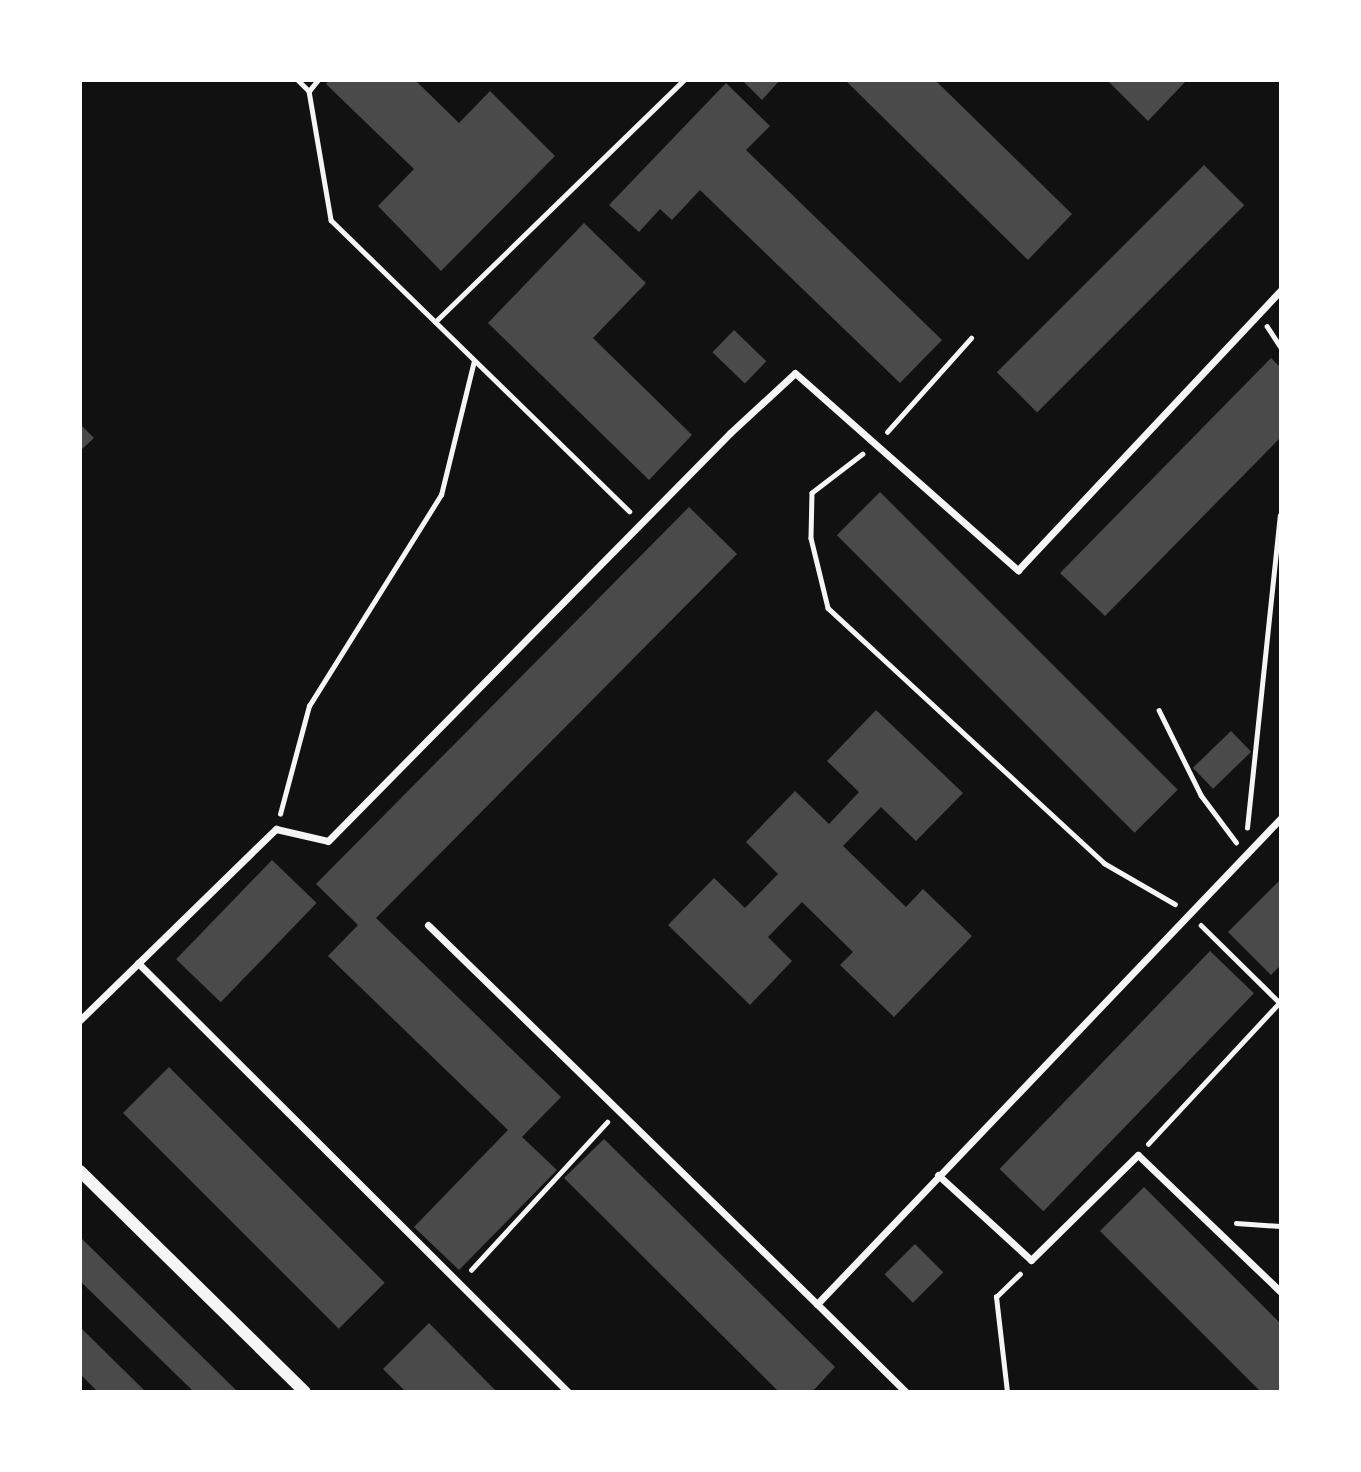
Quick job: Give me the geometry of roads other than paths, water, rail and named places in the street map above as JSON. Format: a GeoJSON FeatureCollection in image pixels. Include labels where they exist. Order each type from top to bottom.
{"type":"FeatureCollection","features":[{"type":"Feature","properties":{"kind":"street"},"geometry":{"type":"LineString","coordinates":[[80,1020],[276,829],[328,841],[642,523],[795,373],[1018,570],[1280,291]]}},
{"type":"Feature","properties":{"kind":"street"},"geometry":{"type":"LineString","coordinates":[[817,1304],[1188,912],[1280,819]]}},
{"type":"Feature","properties":{"kind":"street"},"geometry":{"type":"LineString","coordinates":[[428,925],[906,1391]]}},
{"type":"Feature","properties":{"kind":"street"},"geometry":{"type":"LineString","coordinates":[[138,963],[568,1391]]}},
{"type":"Feature","properties":{"kind":"street"},"geometry":{"type":"LineString","coordinates":[[938,1175],[1031,1260],[1138,1155],[1280,1291]]}},
{"type":"Feature","properties":{"kind":"street"},"geometry":{"type":"LineString","coordinates":[[80,1171],[304,1391]]}}]}
